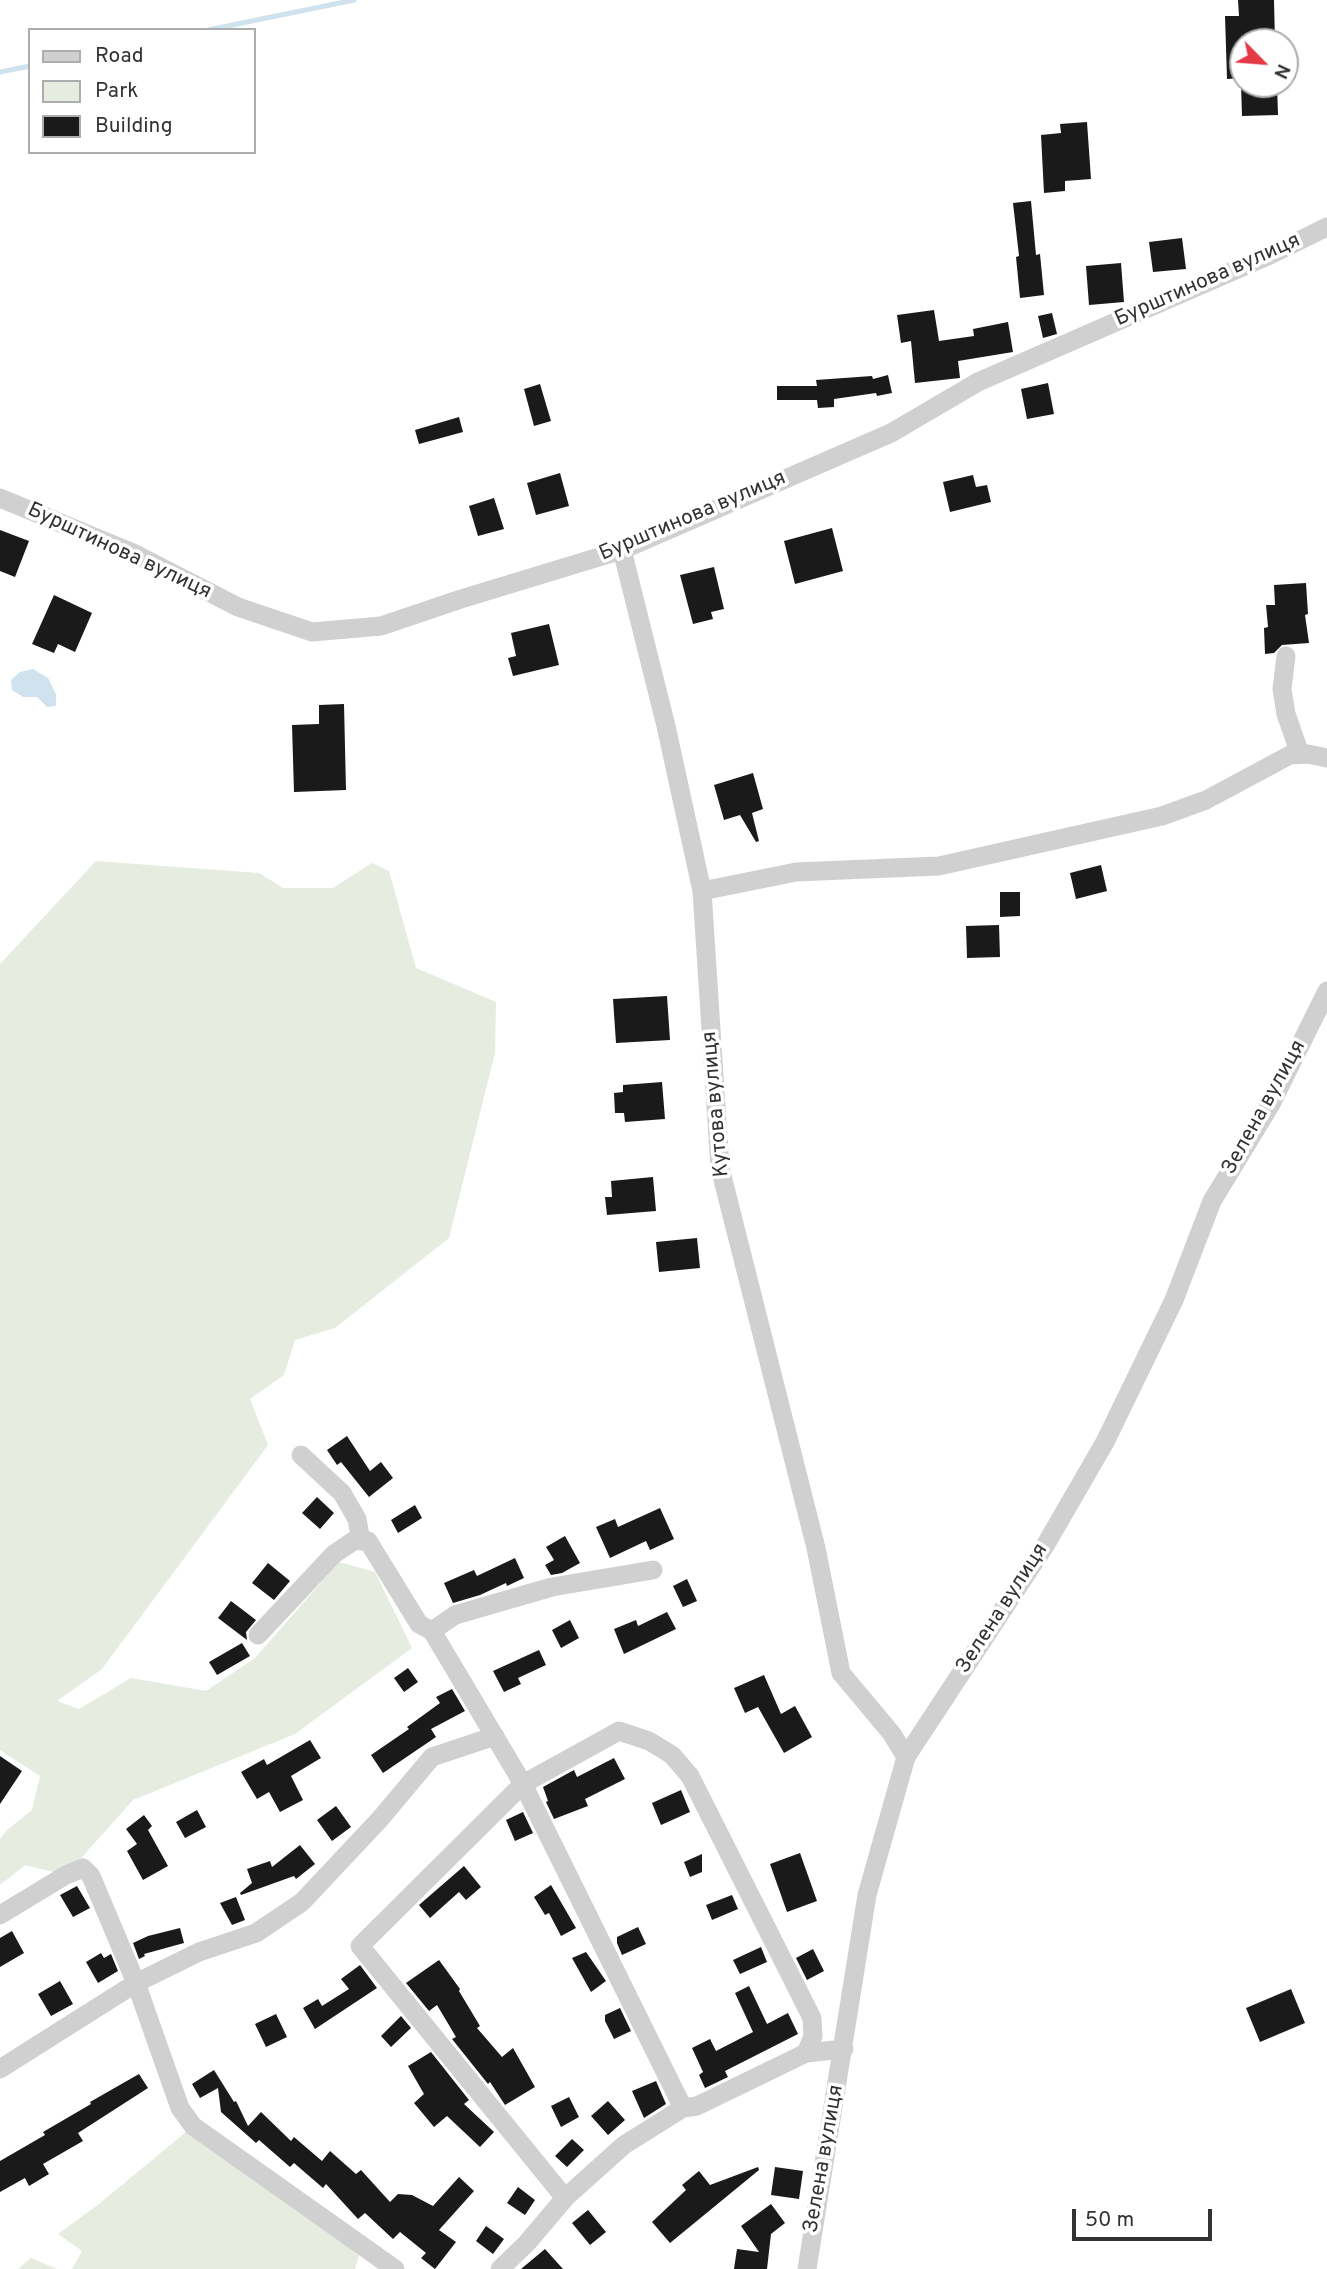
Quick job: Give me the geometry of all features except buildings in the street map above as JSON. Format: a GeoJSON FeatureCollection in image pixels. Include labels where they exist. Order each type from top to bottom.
{"type":"FeatureCollection","features":[{"type":"Feature","properties":{"kind":"street","name":"Бурштинова вулиця"},"geometry":{"type":"LineString","coordinates":[[0,498],[133,553],[238,607],[312,632],[382,626],[622,550],[891,433],[978,383],[1272,254],[1327,227]]}},
{"type":"Feature","properties":{"kind":"street","name":"Кутова вулиця"},"geometry":{"type":"LineString","coordinates":[[622,550],[666,726],[702,891],[720,1168],[816,1548],[841,1673],[892,1734],[906,1757]]}},
{"type":"Feature","properties":{"kind":"street"},"geometry":{"type":"LineString","coordinates":[[1286,656],[1282,690],[1286,714],[1300,754]]}},
{"type":"Feature","properties":{"kind":"street"},"geometry":{"type":"LineString","coordinates":[[702,891],[796,872],[939,866],[1163,816],[1206,800],[1290,755],[1327,758]]}},
{"type":"Feature","properties":{"kind":"street","name":"Зелена вулиця"},"geometry":{"type":"LineString","coordinates":[[807,2269],[867,1895],[906,1757],[1046,1544],[1105,1442],[1174,1300],[1212,1201],[1271,1104],[1327,992]]}},
{"type":"Feature","properties":{"kind":"street"},"geometry":{"type":"LineString","coordinates":[[301,1455],[342,1493],[356,1519],[361,1541]]}},
{"type":"Feature","properties":{"kind":"street"},"geometry":{"type":"LineString","coordinates":[[258,1635],[334,1554],[355,1540],[368,1541],[419,1624],[432,1630],[523,1784],[683,2108]]}},
{"type":"Feature","properties":{"kind":"street"},"geometry":{"type":"LineString","coordinates":[[432,1630],[455,1615],[552,1587],[653,1570]]}},
{"type":"Feature","properties":{"kind":"street"},"geometry":{"type":"LineString","coordinates":[[565,2198],[360,1946],[523,1784],[619,1731],[649,1741],[672,1755],[690,1776],[812,2018],[813,2036],[806,2053]]}},
{"type":"Feature","properties":{"kind":"street"},"geometry":{"type":"LineString","coordinates":[[0,2069],[136,1983],[199,1952],[256,1933],[302,1902],[380,1819],[432,1757],[495,1737]]}},
{"type":"Feature","properties":{"kind":"street"},"geometry":{"type":"LineString","coordinates":[[0,1915],[66,1875],[83,1868],[91,1876],[136,1983],[180,2108],[193,2126],[395,2269]]}},
{"type":"Feature","properties":{"kind":"street"},"geometry":{"type":"LineString","coordinates":[[500,2269],[527,2243],[565,2198],[624,2145],[683,2108],[697,2106],[806,2053],[844,2049]]}},
{"type":"Feature","properties":{"kind":"green space"},"geometry":{"type":"Polygon","coordinates":[[[96,861],[259,873],[283,888],[333,888],[372,863],[389,871],[416,968],[496,1002],[495,1053],[449,1238],[335,1328],[295,1340],[284,1375],[250,1399],[268,1445],[102,1669],[57,1701],[79,1709],[131,1678],[206,1691],[255,1658],[339,1562],[375,1572],[412,1648],[295,1734],[133,1800],[66,1875],[25,1865],[0,1885],[0,1839],[32,1810],[40,1776],[0,1750],[0,964],[96,861]]]}},
{"type":"Feature","properties":{"kind":"green space"},"geometry":{"type":"Polygon","coordinates":[[[193,2126],[362,2245],[355,2269],[72,2269],[82,2251],[58,2234],[99,2204],[193,2126]]]}},
{"type":"Feature","properties":{"kind":"green space"},"geometry":{"type":"Polygon","coordinates":[[[31,2258],[57,2269],[18,2269],[31,2258]]]}},
{"type":"Feature","properties":{"kind":"water"},"geometry":{"type":"Polygon","coordinates":[[[33,669],[48,678],[56,694],[56,706],[47,707],[37,697],[23,697],[12,690],[11,680],[20,672],[33,669]]]}},
{"type":"Feature","properties":{"kind":"waterway"},"geometry":{"type":"LineString","coordinates":[[218,28],[354,0]]}},
{"type":"Feature","properties":{"kind":"waterway"},"geometry":{"type":"LineString","coordinates":[[0,72],[28,66]]}}]}
